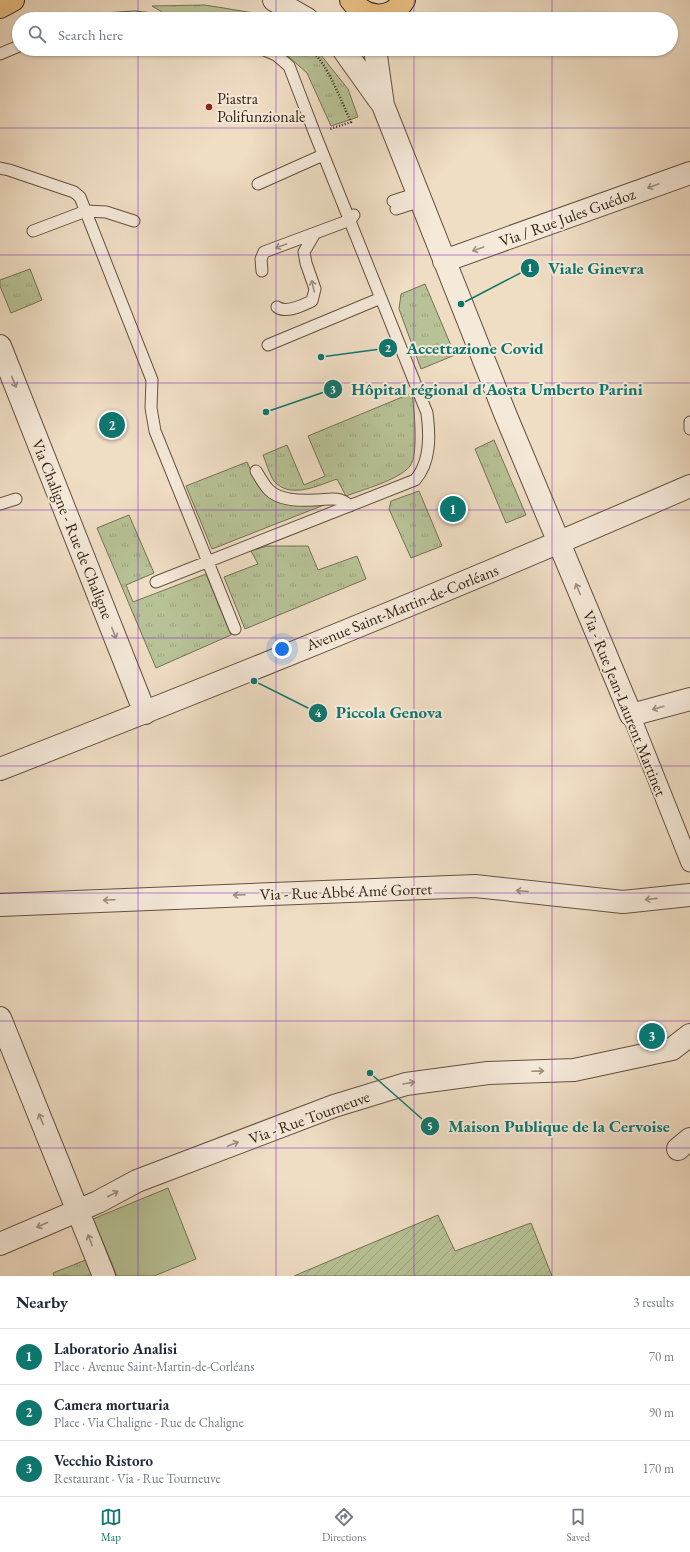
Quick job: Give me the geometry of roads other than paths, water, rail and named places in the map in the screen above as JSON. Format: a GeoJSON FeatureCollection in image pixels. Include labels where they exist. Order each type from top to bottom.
{"type":"FeatureCollection","features":[{"type":"Feature","properties":{"kind":"main road"},"geometry":{"type":"LineString","coordinates":[[0,7],[13,0]]}},
{"type":"Feature","properties":{"kind":"main road"},"geometry":{"type":"LineString","coordinates":[[351,0],[363,12]]}},
{"type":"Feature","properties":{"kind":"main road"},"geometry":{"type":"LineString","coordinates":[[392,12],[404,0]]}},
{"type":"Feature","properties":{"kind":"street"},"geometry":{"type":"LineString","coordinates":[[274,0],[295,12]]}},
{"type":"Feature","properties":{"kind":"street"},"geometry":{"type":"LineString","coordinates":[[348,56],[383,105]]}},
{"type":"Feature","properties":{"kind":"street"},"geometry":{"type":"LineString","coordinates":[[376,56],[383,105]]}},
{"type":"Feature","properties":{"kind":"street","name":"Via - Rue Jean-Laurent Martinet"},"geometry":{"type":"LineString","coordinates":[[383,105],[506,416],[631,715],[674,811],[690,863]]}},
{"type":"Feature","properties":{"kind":"street","name":"Via / Rue Jules Guédoz"},"geometry":{"type":"LineString","coordinates":[[444,261],[690,173]]}},
{"type":"Feature","properties":{"kind":"street","name":"Via Chaligne - Rue de Chaligne"},"geometry":{"type":"LineString","coordinates":[[0,346],[145,713]]}},
{"type":"Feature","properties":{"kind":"street","name":"Avenue Saint-Martin-de-Corléans"},"geometry":{"type":"LineString","coordinates":[[0,769],[145,713],[559,543],[690,486]]}},
{"type":"Feature","properties":{"kind":"street"},"geometry":{"type":"LineString","coordinates":[[631,715],[687,700]]}},
{"type":"Feature","properties":{"kind":"street","name":"Via - Rue Abbé Amé Gorret"},"geometry":{"type":"LineString","coordinates":[[0,905],[475,886],[623,902],[690,895]]}},
{"type":"Feature","properties":{"kind":"street"},"geometry":{"type":"LineString","coordinates":[[0,1018],[104,1276]]}},
{"type":"Feature","properties":{"kind":"street","name":"Via - Rue Tourneuve"},"geometry":{"type":"LineString","coordinates":[[0,1244],[98,1202],[137,1182],[232,1144],[334,1106],[406,1084],[488,1073],[574,1070],[672,1049],[690,1035]]}},
{"type":"Feature","properties":{"kind":"lane"},"geometry":{"type":"LineString","coordinates":[[0,54],[12,49]]}},
{"type":"Feature","properties":{"kind":"lane"},"geometry":{"type":"LineString","coordinates":[[156,582],[415,480],[421,473],[427,451],[430,432],[428,413],[381,298],[354,220],[323,155],[289,66],[277,56]]}},
{"type":"Feature","properties":{"kind":"lane"},"geometry":{"type":"LineString","coordinates":[[258,184],[323,155]]}},
{"type":"Feature","properties":{"kind":"lane"},"geometry":{"type":"LineString","coordinates":[[0,168],[74,192],[80,197],[152,380],[151,408],[155,431],[235,629]]}},
{"type":"Feature","properties":{"kind":"lane"},"geometry":{"type":"LineString","coordinates":[[395,205],[419,197]]}},
{"type":"Feature","properties":{"kind":"lane"},"geometry":{"type":"LineString","coordinates":[[33,231],[86,211],[106,212],[134,221]]}},
{"type":"Feature","properties":{"kind":"lane"},"geometry":{"type":"LineString","coordinates":[[262,271],[261,259],[264,252],[354,220]]}},
{"type":"Feature","properties":{"kind":"lane"},"geometry":{"type":"LineString","coordinates":[[277,308],[282,310],[289,309],[312,301],[316,290],[306,263],[304,252],[316,233]]}},
{"type":"Feature","properties":{"kind":"lane"},"geometry":{"type":"LineString","coordinates":[[268,345],[381,298]]}},
{"type":"Feature","properties":{"kind":"lane"},"geometry":{"type":"LineString","coordinates":[[690,422],[690,429]]}},
{"type":"Feature","properties":{"kind":"lane"},"geometry":{"type":"LineString","coordinates":[[256,471],[269,490],[282,497],[314,500],[334,498],[344,500],[350,506]]}},
{"type":"Feature","properties":{"kind":"lane"},"geometry":{"type":"LineString","coordinates":[[0,504],[16,499]]}},
{"type":"Feature","properties":{"kind":"place","name":"Piastra Polifunzionale"},"geometry":{"type":"Point","coordinates":[209,107]}},
{"type":"Feature","properties":{"kind":"place","name":"Viale Ginevra"},"geometry":{"type":"Point","coordinates":[461,304]}},
{"type":"Feature","properties":{"kind":"place","name":"Accettazione Covid"},"geometry":{"type":"Point","coordinates":[321,357]}},
{"type":"Feature","properties":{"kind":"place","name":"Hôpital régional d'Aosta Umberto Parini"},"geometry":{"type":"Point","coordinates":[266,412]}},
{"type":"Feature","properties":{"kind":"place","name":"Camera mortuaria"},"geometry":{"type":"Point","coordinates":[112,425]}},
{"type":"Feature","properties":{"kind":"place","name":"Laboratorio Analisi"},"geometry":{"type":"Point","coordinates":[453,509]}},
{"type":"Feature","properties":{"kind":"place","name":"Piccola Genova"},"geometry":{"type":"Point","coordinates":[254,681]}},
{"type":"Feature","properties":{"kind":"place","name":"Vecchio Ristoro"},"geometry":{"type":"Point","coordinates":[652,1036]}},
{"type":"Feature","properties":{"kind":"place","name":"Maison Publique de la Cervoise"},"geometry":{"type":"Point","coordinates":[370,1073]}}]}
